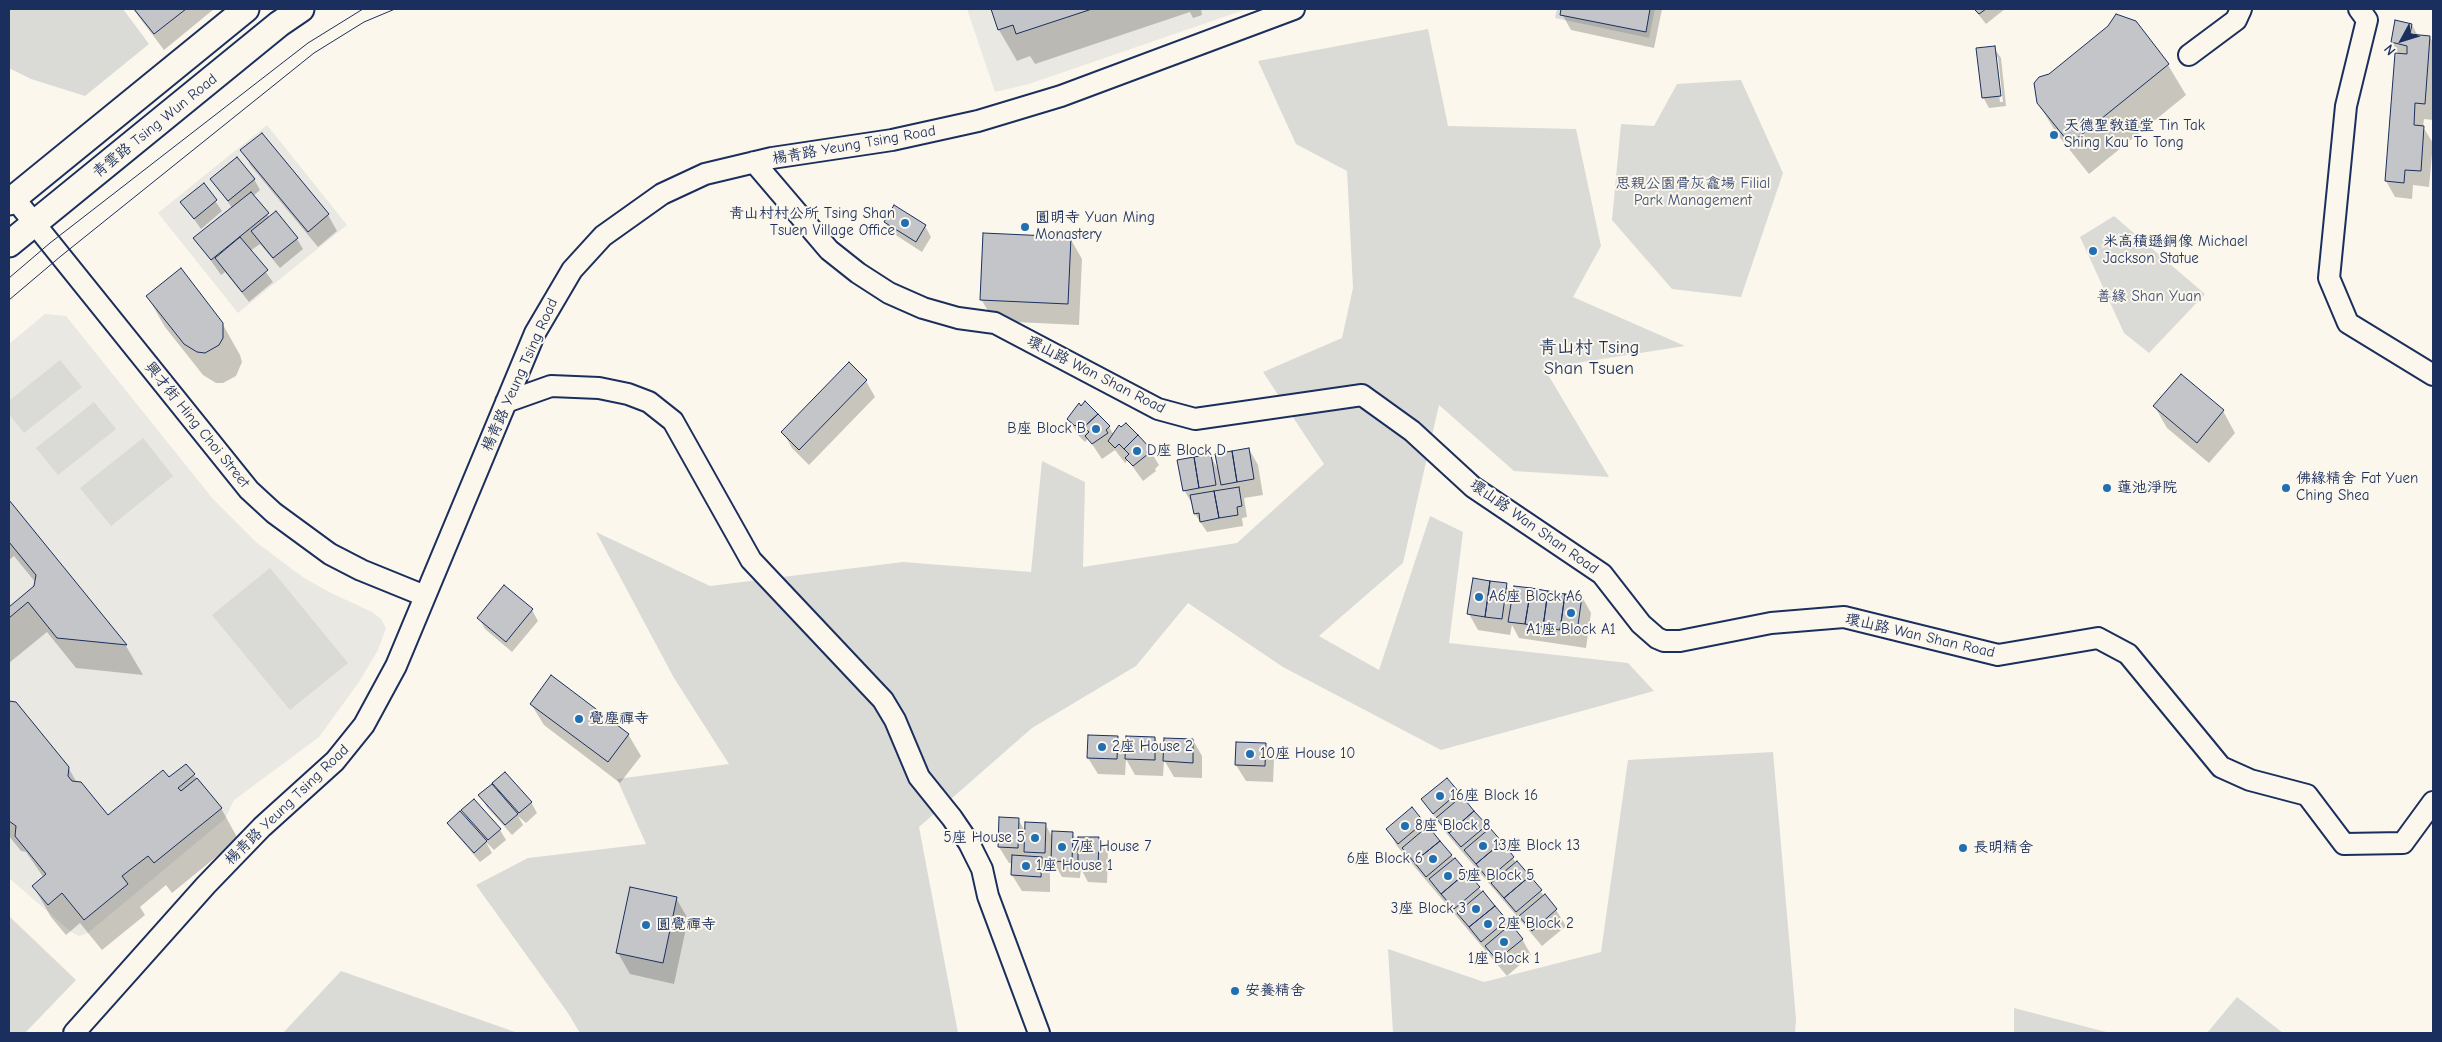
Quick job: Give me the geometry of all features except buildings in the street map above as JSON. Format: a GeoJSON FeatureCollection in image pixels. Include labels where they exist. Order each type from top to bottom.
{"type":"FeatureCollection","features":[{"type":"Feature","properties":{"kind":"main road"},"geometry":{"type":"LineString","coordinates":[[11,200],[246,9]]}},
{"type":"Feature","properties":{"kind":"main road","name":"青雲路 Tsing Wun Road"},"geometry":{"type":"LineString","coordinates":[[9,244],[279,24],[301,9]]}},
{"type":"Feature","properties":{"kind":"street","name":"楊青路 Yeung Tsing Road"},"geometry":{"type":"LineString","coordinates":[[74,1033],[249,840],[335,761],[353,740],[383,693],[506,402],[548,309],[572,270],[592,248],[623,220],[662,194],[705,174],[754,162],[892,140],[978,121],[1062,96],[1294,9]]}},
{"type":"Feature","properties":{"kind":"street"},"geometry":{"type":"LineString","coordinates":[[2189,55],[2236,20],[2241,9]]}},
{"type":"Feature","properties":{"kind":"street"},"geometry":{"type":"LineString","coordinates":[[2359,9],[2367,20],[2346,106],[2329,278],[2348,323],[2433,375]]}},
{"type":"Feature","properties":{"kind":"street","name":"環山路 Wan Shan Road"},"geometry":{"type":"LineString","coordinates":[[754,162],[829,250],[881,288],[923,308],[958,318],[995,324],[1158,409],[1195,419],[1362,395],[1412,431],[1473,487],[1602,574],[1641,624],[1657,638],[1664,641],[1680,641],[1771,623],[1844,617],[1998,655],[2098,638],[2128,654],[2221,767],[2250,780],[2306,795],[2344,844],[2403,843],[2433,802]]}},
{"type":"Feature","properties":{"kind":"street","name":"興才街 Hing Choi Street"},"geometry":{"type":"LineString","coordinates":[[11,200],[34,223],[248,490],[288,524],[330,554],[361,570],[425,596]]}},
{"type":"Feature","properties":{"kind":"street"},"geometry":{"type":"LineString","coordinates":[[506,402],[551,386],[599,388],[628,394],[649,402],[673,421],[751,560],[883,700],[898,727],[918,777],[952,818],[969,843],[982,869],[988,896],[1039,1033]]}},
{"type":"Feature","properties":{"kind":"shaded area"},"geometry":{"type":"Polygon","coordinates":[[[967,9],[1247,9],[1029,84],[995,92],[967,9]]]}},
{"type":"Feature","properties":{"kind":"shaded area"},"geometry":{"type":"Polygon","coordinates":[[[267,125],[347,225],[238,313],[158,213],[267,125]]]}},
{"type":"Feature","properties":{"kind":"shaded area"},"geometry":{"type":"Polygon","coordinates":[[[45,314],[66,316],[213,499],[256,542],[304,578],[372,612],[381,619],[386,628],[378,650],[359,682],[319,737],[234,800],[225,819],[88,933],[79,936],[71,932],[9,878],[9,344],[45,314]]]}},
{"type":"Feature","properties":{"kind":"green space"},"geometry":{"type":"Polygon","coordinates":[[[9,9],[123,9],[149,44],[85,96],[31,79],[9,68],[9,9]]]}},
{"type":"Feature","properties":{"kind":"green space"},"geometry":{"type":"Polygon","coordinates":[[[1557,9],[1655,9],[1649,38],[1555,18],[1557,9]]]}},
{"type":"Feature","properties":{"kind":"green space"},"geometry":{"type":"Polygon","coordinates":[[[1428,29],[1448,126],[1576,129],[1601,246],[1573,297],[1685,346],[1544,368],[1609,477],[1514,471],[1439,405],[1403,563],[1319,636],[1379,670],[1430,516],[1463,532],[1449,643],[1628,663],[1654,691],[1441,750],[1283,667],[1188,603],[1136,666],[1032,728],[919,827],[958,1033],[580,1033],[568,1013],[476,885],[528,858],[646,844],[617,779],[729,764],[674,678],[596,532],[710,586],[903,562],[1031,572],[1042,461],[1085,482],[1083,567],[1237,543],[1324,464],[1263,372],[1342,338],[1353,288],[1347,171],[1296,144],[1258,61],[1428,29]]]}},
{"type":"Feature","properties":{"kind":"green space","name":"思親公園骨灰龕場 Filial Park Management"},"geometry":{"type":"Polygon","coordinates":[[[1741,80],[1783,173],[1741,297],[1672,289],[1612,220],[1621,124],[1654,126],[1677,84],[1741,80]]]}},
{"type":"Feature","properties":{"kind":"green space","name":"善緣 Shan Yuan"},"geometry":{"type":"Polygon","coordinates":[[[2114,216],[2205,294],[2149,353],[2124,333],[2080,237],[2114,216]]]}},
{"type":"Feature","properties":{"kind":"green space"},"geometry":{"type":"Polygon","coordinates":[[[60,360],[82,387],[24,433],[9,414],[9,401],[60,360]]]}},
{"type":"Feature","properties":{"kind":"green space"},"geometry":{"type":"Polygon","coordinates":[[[94,402],[116,429],[58,475],[36,448],[94,402]]]}},
{"type":"Feature","properties":{"kind":"green space"},"geometry":{"type":"Polygon","coordinates":[[[143,438],[173,476],[111,526],[80,488],[143,438]]]}},
{"type":"Feature","properties":{"kind":"green space"},"geometry":{"type":"Polygon","coordinates":[[[270,568],[348,663],[290,710],[212,615],[270,568]]]}},
{"type":"Feature","properties":{"kind":"green space"},"geometry":{"type":"Polygon","coordinates":[[[1773,752],[1796,1019],[1795,1033],[1393,1033],[1388,949],[1484,982],[1601,952],[1628,760],[1773,752]]]}},
{"type":"Feature","properties":{"kind":"green space"},"geometry":{"type":"Polygon","coordinates":[[[9,916],[76,980],[25,1033],[9,1033],[9,916]]]}},
{"type":"Feature","properties":{"kind":"green space"},"geometry":{"type":"Polygon","coordinates":[[[341,971],[518,1033],[283,1033],[341,971]]]}},
{"type":"Feature","properties":{"kind":"green space"},"geometry":{"type":"Polygon","coordinates":[[[2237,997],[2283,1033],[2207,1033],[2237,997]]]}},
{"type":"Feature","properties":{"kind":"green space"},"geometry":{"type":"Polygon","coordinates":[[[2014,1008],[2110,1033],[2014,1033],[2014,1008]]]}},
{"type":"Feature","properties":{"kind":"tram line"},"geometry":{"type":"LineString","coordinates":[[9,278],[50,243],[308,43],[363,9]]}},
{"type":"Feature","properties":{"kind":"tram line"},"geometry":{"type":"LineString","coordinates":[[9,300],[314,53],[364,22],[395,9]]}},
{"type":"Feature","properties":{"kind":"place","name":"天德聖教道堂 Tin Tak Shing Kau To Tong"},"geometry":{"type":"Point","coordinates":[2054,135]}},
{"type":"Feature","properties":{"kind":"place","name":"青山村村公所 Tsing Shan Tsuen Village Office"},"geometry":{"type":"Point","coordinates":[905,223]}},
{"type":"Feature","properties":{"kind":"place","name":"圓明寺 Yuan Ming Monastery"},"geometry":{"type":"Point","coordinates":[1025,227]}},
{"type":"Feature","properties":{"kind":"place","name":"米高積遜銅像 Michael Jackson Statue"},"geometry":{"type":"Point","coordinates":[2093,251]}},
{"type":"Feature","properties":{"kind":"place","name":"B座 Block B"},"geometry":{"type":"Point","coordinates":[1096,429]}},
{"type":"Feature","properties":{"kind":"place","name":"D座 Block D"},"geometry":{"type":"Point","coordinates":[1137,451]}},
{"type":"Feature","properties":{"kind":"place","name":"蓮池淨院"},"geometry":{"type":"Point","coordinates":[2107,488]}},
{"type":"Feature","properties":{"kind":"place","name":"佛緣精舍 Fat Yuen Ching Shea"},"geometry":{"type":"Point","coordinates":[2286,488]}},
{"type":"Feature","properties":{"kind":"place","name":"A6座 Block A6"},"geometry":{"type":"Point","coordinates":[1479,597]}},
{"type":"Feature","properties":{"kind":"place","name":"A1座 Block A1"},"geometry":{"type":"Point","coordinates":[1571,613]}},
{"type":"Feature","properties":{"kind":"place","name":"覺塵禪寺"},"geometry":{"type":"Point","coordinates":[579,719]}},
{"type":"Feature","properties":{"kind":"place","name":"2座 House 2"},"geometry":{"type":"Point","coordinates":[1102,747]}},
{"type":"Feature","properties":{"kind":"place","name":"10座 House 10"},"geometry":{"type":"Point","coordinates":[1250,754]}},
{"type":"Feature","properties":{"kind":"place","name":"16座 Block 16"},"geometry":{"type":"Point","coordinates":[1440,796]}},
{"type":"Feature","properties":{"kind":"place","name":"8座 Block 8"},"geometry":{"type":"Point","coordinates":[1405,826]}},
{"type":"Feature","properties":{"kind":"place","name":"5座 House 5"},"geometry":{"type":"Point","coordinates":[1035,838]}},
{"type":"Feature","properties":{"kind":"place","name":"13座 Block 13"},"geometry":{"type":"Point","coordinates":[1483,846]}},
{"type":"Feature","properties":{"kind":"place","name":"7座 House 7"},"geometry":{"type":"Point","coordinates":[1062,847]}},
{"type":"Feature","properties":{"kind":"place","name":"長明精舍"},"geometry":{"type":"Point","coordinates":[1963,848]}},
{"type":"Feature","properties":{"kind":"place","name":"6座 Block 6"},"geometry":{"type":"Point","coordinates":[1433,859]}},
{"type":"Feature","properties":{"kind":"place","name":"1座 House 1"},"geometry":{"type":"Point","coordinates":[1026,866]}},
{"type":"Feature","properties":{"kind":"place","name":"5座 Block 5"},"geometry":{"type":"Point","coordinates":[1448,876]}},
{"type":"Feature","properties":{"kind":"place","name":"3座 Block 3"},"geometry":{"type":"Point","coordinates":[1476,909]}},
{"type":"Feature","properties":{"kind":"place","name":"2座 Block 2"},"geometry":{"type":"Point","coordinates":[1488,924]}},
{"type":"Feature","properties":{"kind":"place","name":"圓覺禪寺"},"geometry":{"type":"Point","coordinates":[646,925]}},
{"type":"Feature","properties":{"kind":"place","name":"1座 Block 1"},"geometry":{"type":"Point","coordinates":[1504,942]}},
{"type":"Feature","properties":{"kind":"place","name":"安養精舍"},"geometry":{"type":"Point","coordinates":[1235,991]}},
{"type":"Feature","properties":{"kind":"district","name":"青山村 Tsing Shan Tsuen"},"geometry":{"type":"Point","coordinates":[1589,358]}}]}
